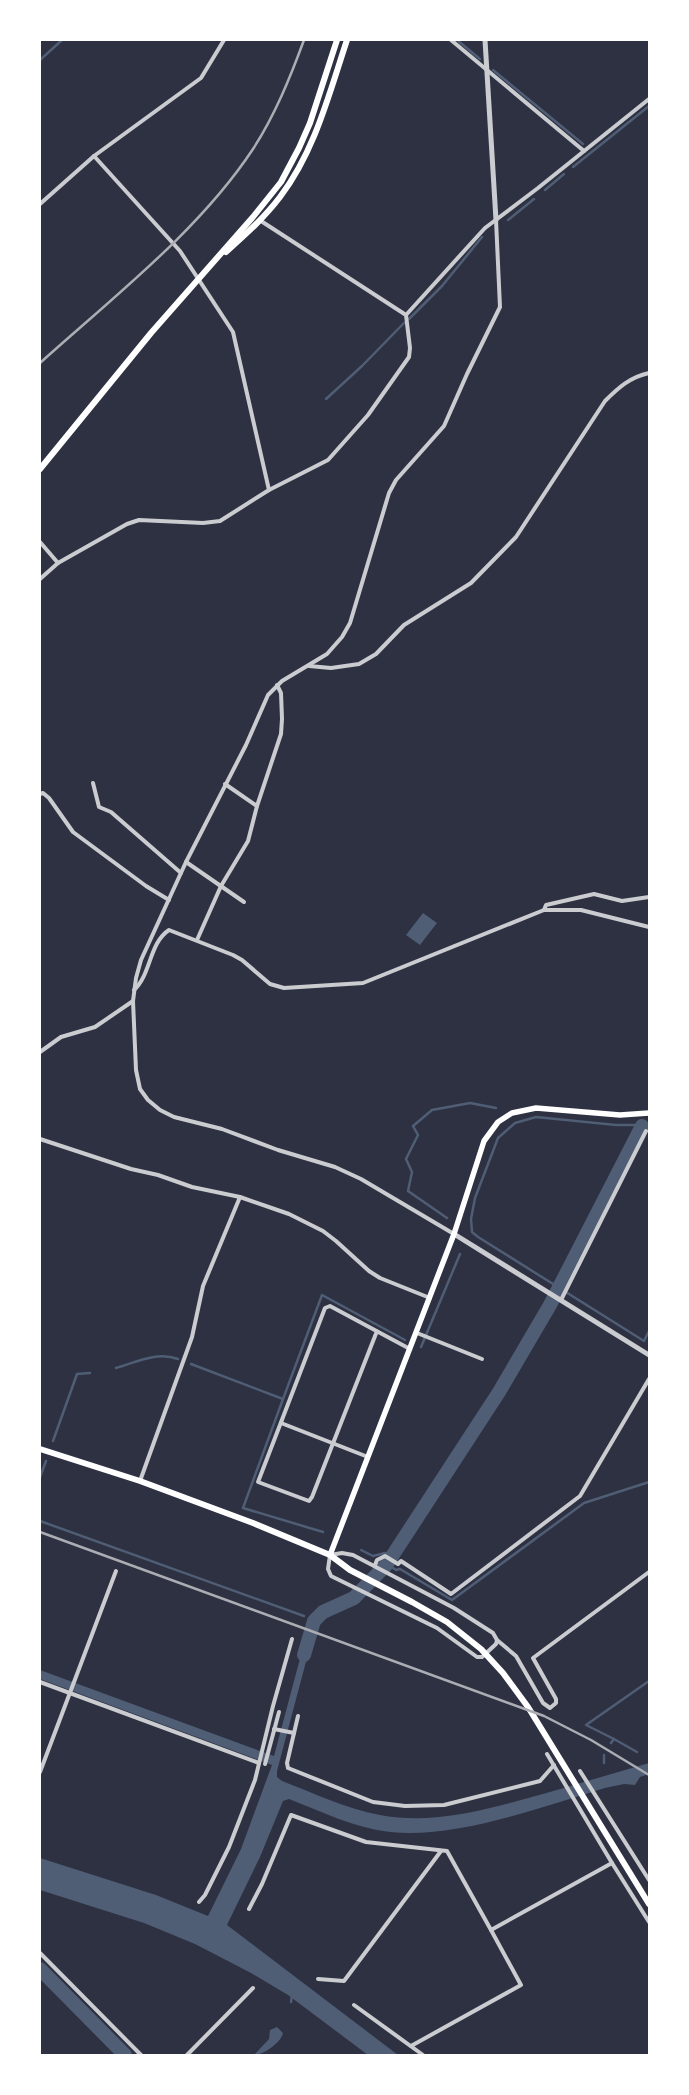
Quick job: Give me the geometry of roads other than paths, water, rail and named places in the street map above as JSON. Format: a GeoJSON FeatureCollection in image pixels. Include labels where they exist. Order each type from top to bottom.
{"type":"FeatureCollection","features":[{"type":"Feature","properties":{"kind":"highway"},"geometry":{"type":"LineString","coordinates":[[40,468],[151,333],[253,217],[281,182],[300,148],[310,123],[337,40]]}},
{"type":"Feature","properties":{"kind":"highway"},"geometry":{"type":"LineString","coordinates":[[199,278],[260,221],[280,197],[308,149],[319,126],[347,40]]}},
{"type":"Feature","properties":{"kind":"highway"},"geometry":{"type":"LineString","coordinates":[[40,1449],[140,1481],[253,1523],[330,1555],[350,1570],[447,1622],[481,1649],[503,1673],[528,1707],[649,1904]]}},
{"type":"Feature","properties":{"kind":"main road"},"geometry":{"type":"LineString","coordinates":[[330,1555],[454,1234],[484,1141],[498,1122],[512,1114],[536,1108],[620,1114],[649,1113]]}},
{"type":"Feature","properties":{"kind":"street"},"geometry":{"type":"LineString","coordinates":[[40,204],[94,156],[201,78],[224,40]]}},
{"type":"Feature","properties":{"kind":"street"},"geometry":{"type":"LineString","coordinates":[[451,40],[584,151]]}},
{"type":"Feature","properties":{"kind":"street"},"geometry":{"type":"LineString","coordinates":[[485,40],[500,307],[467,374],[444,426],[396,480],[389,493],[350,623],[342,637],[328,654],[277,685],[268,694],[246,745],[186,862],[141,960],[133,1001],[136,1070],[140,1089],[148,1100],[160,1110],[174,1117],[222,1129],[278,1150],[335,1167],[361,1179],[454,1234],[649,1355]]}},
{"type":"Feature","properties":{"kind":"street"},"geometry":{"type":"LineString","coordinates":[[40,579],[58,563],[127,524],[139,520],[203,523],[220,521],[269,490],[328,460],[368,415],[409,357],[410,348],[406,315],[485,228],[649,99]]}},
{"type":"Feature","properties":{"kind":"street"},"geometry":{"type":"LineString","coordinates":[[94,156],[180,251],[233,332],[269,490]]}},
{"type":"Feature","properties":{"kind":"street"},"geometry":{"type":"LineString","coordinates":[[260,221],[406,315]]}},
{"type":"Feature","properties":{"kind":"street"},"geometry":{"type":"LineString","coordinates":[[308,666],[331,668],[359,664],[376,654],[404,625],[471,583],[516,537],[532,516],[556,474],[576,448],[605,401],[622,385],[631,379],[649,373]]}},
{"type":"Feature","properties":{"kind":"street"},"geometry":{"type":"LineString","coordinates":[[40,542],[58,563]]}},
{"type":"Feature","properties":{"kind":"street"},"geometry":{"type":"LineString","coordinates":[[197,940],[221,886],[248,841],[257,806],[280,734],[282,719],[281,693],[277,685]]}},
{"type":"Feature","properties":{"kind":"street"},"geometry":{"type":"LineString","coordinates":[[93,783],[98,808],[111,812],[181,873]]}},
{"type":"Feature","properties":{"kind":"street"},"geometry":{"type":"LineString","coordinates":[[225,784],[257,806]]}},
{"type":"Feature","properties":{"kind":"street"},"geometry":{"type":"LineString","coordinates":[[40,794],[43,793],[49,798],[73,832],[146,886],[169,900]]}},
{"type":"Feature","properties":{"kind":"street"},"geometry":{"type":"LineString","coordinates":[[186,862],[244,902]]}},
{"type":"Feature","properties":{"kind":"street"},"geometry":{"type":"LineString","coordinates":[[544,910],[546,905],[594,894],[622,901],[649,897]]}},
{"type":"Feature","properties":{"kind":"street"},"geometry":{"type":"LineString","coordinates":[[134,990],[140,985],[152,956],[164,933],[169,930],[197,940],[238,958],[270,984],[284,988],[363,983],[544,910],[581,910],[649,927]]}},
{"type":"Feature","properties":{"kind":"street"},"geometry":{"type":"LineString","coordinates":[[40,1052],[61,1037],[95,1027],[133,1001]]}},
{"type":"Feature","properties":{"kind":"street"},"geometry":{"type":"LineString","coordinates":[[561,1300],[646,1131]]}},
{"type":"Feature","properties":{"kind":"street"},"geometry":{"type":"LineString","coordinates":[[40,1139],[131,1169],[158,1174],[192,1187],[240,1197],[289,1214],[323,1231],[369,1271],[380,1278],[430,1298]]}},
{"type":"Feature","properties":{"kind":"street"},"geometry":{"type":"LineString","coordinates":[[140,1481],[192,1337],[203,1286],[240,1197]]}},
{"type":"Feature","properties":{"kind":"street"},"geometry":{"type":"LineString","coordinates":[[377,1331],[312,1498],[308,1501],[258,1482],[325,1308],[330,1306],[377,1331],[410,1349]]}},
{"type":"Feature","properties":{"kind":"street"},"geometry":{"type":"LineString","coordinates":[[416,1333],[482,1359]]}},
{"type":"Feature","properties":{"kind":"street"},"geometry":{"type":"LineString","coordinates":[[374,1565],[377,1560],[385,1556],[398,1564],[401,1561],[451,1594],[580,1496],[649,1379]]}},
{"type":"Feature","properties":{"kind":"street"},"geometry":{"type":"LineString","coordinates":[[281,1423],[368,1457]]}},
{"type":"Feature","properties":{"kind":"street"},"geometry":{"type":"LineString","coordinates":[[497,1640],[496,1644],[482,1658],[477,1657],[437,1628],[331,1576],[328,1569],[330,1555],[342,1553],[353,1555],[374,1565],[454,1608],[493,1633],[497,1640],[516,1656],[546,1707],[553,1707],[556,1703],[556,1699],[533,1658],[649,1572]]}},
{"type":"Feature","properties":{"kind":"street"},"geometry":{"type":"LineString","coordinates":[[40,1772],[116,1571]]}},
{"type":"Feature","properties":{"kind":"street"},"geometry":{"type":"LineString","coordinates":[[199,1902],[205,1895],[229,1847],[255,1780],[272,1706],[292,1639]]}},
{"type":"Feature","properties":{"kind":"street"},"geometry":{"type":"LineString","coordinates":[[40,1682],[259,1763]]}},
{"type":"Feature","properties":{"kind":"street"},"geometry":{"type":"LineString","coordinates":[[265,1764],[279,1712]]}},
{"type":"Feature","properties":{"kind":"street"},"geometry":{"type":"LineString","coordinates":[[298,1716],[287,1763],[288,1768],[373,1802],[405,1806],[444,1805],[540,1781],[554,1765]]}},
{"type":"Feature","properties":{"kind":"street"},"geometry":{"type":"LineString","coordinates":[[274,1729],[294,1734]]}},
{"type":"Feature","properties":{"kind":"street"},"geometry":{"type":"LineString","coordinates":[[547,1754],[649,1922]]}},
{"type":"Feature","properties":{"kind":"street"},"geometry":{"type":"LineString","coordinates":[[580,1771],[649,1880]]}},
{"type":"Feature","properties":{"kind":"street"},"geometry":{"type":"LineString","coordinates":[[248,1908],[262,1884],[291,1815],[366,1842],[447,1851],[521,1985],[411,2046]]}},
{"type":"Feature","properties":{"kind":"street"},"geometry":{"type":"LineString","coordinates":[[318,1979],[344,1981],[441,1851]]}},
{"type":"Feature","properties":{"kind":"street"},"geometry":{"type":"LineString","coordinates":[[491,1930],[612,1863]]}},
{"type":"Feature","properties":{"kind":"street"},"geometry":{"type":"LineString","coordinates":[[40,1953],[142,2055]]}},
{"type":"Feature","properties":{"kind":"street"},"geometry":{"type":"LineString","coordinates":[[187,2055],[253,1988]]}},
{"type":"Feature","properties":{"kind":"street"},"geometry":{"type":"LineString","coordinates":[[354,2006],[423,2055]]}},
{"type":"Feature","properties":{"kind":"water"},"geometry":{"type":"Polygon","coordinates":[[[423,913],[437,923],[420,945],[406,935],[423,913]]]}},
{"type":"Feature","properties":{"kind":"water"},"geometry":{"type":"Polygon","coordinates":[[[306,1636],[312,1639],[277,1771],[277,1777],[282,1781],[330,1800],[355,1809],[380,1815],[401,1818],[444,1817],[487,1809],[649,1763],[649,1774],[640,1777],[635,1785],[624,1784],[605,1788],[499,1820],[443,1831],[416,1833],[377,1830],[339,1819],[289,1799],[283,1801],[260,1857],[227,1925],[398,2055],[368,2055],[288,1995],[251,1973],[195,1944],[144,1923],[40,1890],[40,1858],[156,1895],[208,1916],[241,1849],[272,1765],[40,1679],[40,1670],[274,1756],[306,1636]]]}},
{"type":"Feature","properties":{"kind":"water"},"geometry":{"type":"Polygon","coordinates":[[[277,2027],[283,2033],[279,2041],[267,2051],[254,2055],[269,2039],[270,2030],[277,2027]]]}},
{"type":"Feature","properties":{"kind":"waterway"},"geometry":{"type":"LineString","coordinates":[[40,60],[62,40]]}},
{"type":"Feature","properties":{"kind":"waterway"},"geometry":{"type":"LineString","coordinates":[[457,40],[480,59]]}},
{"type":"Feature","properties":{"kind":"waterway"},"geometry":{"type":"LineString","coordinates":[[493,70],[583,144]]}},
{"type":"Feature","properties":{"kind":"waterway"},"geometry":{"type":"LineString","coordinates":[[573,167],[649,106]]}},
{"type":"Feature","properties":{"kind":"waterway"},"geometry":{"type":"LineString","coordinates":[[545,190],[564,174]]}},
{"type":"Feature","properties":{"kind":"waterway"},"geometry":{"type":"LineString","coordinates":[[508,220],[534,199]]}},
{"type":"Feature","properties":{"kind":"waterway"},"geometry":{"type":"LineString","coordinates":[[409,319],[442,286],[482,237]]}},
{"type":"Feature","properties":{"kind":"waterway"},"geometry":{"type":"LineString","coordinates":[[326,399],[362,366],[404,323]]}},
{"type":"Feature","properties":{"kind":"waterway"},"geometry":{"type":"LineString","coordinates":[[447,1218],[408,1191],[412,1172],[406,1159],[418,1135],[413,1126],[432,1110],[470,1103],[496,1108]]}},
{"type":"Feature","properties":{"kind":"waterway"},"geometry":{"type":"LineString","coordinates":[[649,1125],[616,1125],[536,1117],[515,1123],[498,1138],[475,1198],[471,1219],[472,1232],[478,1237],[644,1341],[649,1331]]}},
{"type":"Feature","properties":{"kind":"waterway"},"geometry":{"type":"LineString","coordinates":[[304,1655],[314,1621],[323,1612],[354,1598],[387,1564],[499,1392],[550,1305],[642,1126]]}},
{"type":"Feature","properties":{"kind":"waterway"},"geometry":{"type":"LineString","coordinates":[[421,1347],[460,1254]]}},
{"type":"Feature","properties":{"kind":"waterway"},"geometry":{"type":"LineString","coordinates":[[191,1364],[283,1399],[322,1295],[405,1340]]}},
{"type":"Feature","properties":{"kind":"waterway"},"geometry":{"type":"LineString","coordinates":[[116,1368],[147,1358],[162,1356],[178,1359]]}},
{"type":"Feature","properties":{"kind":"waterway"},"geometry":{"type":"LineString","coordinates":[[53,1441],[77,1374],[90,1373]]}},
{"type":"Feature","properties":{"kind":"waterway"},"geometry":{"type":"LineString","coordinates":[[283,1399],[243,1508],[323,1532]]}},
{"type":"Feature","properties":{"kind":"waterway"},"geometry":{"type":"LineString","coordinates":[[40,1477],[46,1461]]}},
{"type":"Feature","properties":{"kind":"waterway"},"geometry":{"type":"LineString","coordinates":[[387,1564],[396,1570],[400,1569],[452,1600],[584,1503],[649,1482]]}},
{"type":"Feature","properties":{"kind":"waterway"},"geometry":{"type":"LineString","coordinates":[[40,1521],[304,1616]]}},
{"type":"Feature","properties":{"kind":"waterway"},"geometry":{"type":"LineString","coordinates":[[361,1550],[373,1556],[385,1553],[392,1556]]}},
{"type":"Feature","properties":{"kind":"waterway"},"geometry":{"type":"LineString","coordinates":[[611,1743],[614,1739],[586,1725],[649,1681]]}},
{"type":"Feature","properties":{"kind":"waterway"},"geometry":{"type":"LineString","coordinates":[[614,1739],[637,1752]]}},
{"type":"Feature","properties":{"kind":"waterway"},"geometry":{"type":"LineString","coordinates":[[604,1755],[604,1763]]}},
{"type":"Feature","properties":{"kind":"waterway"},"geometry":{"type":"LineString","coordinates":[[40,1969],[125,2055]]}},
{"type":"Feature","properties":{"kind":"waterway"},"geometry":{"type":"LineString","coordinates":[[291,2002],[292,1995]]}},
{"type":"Feature","properties":{"kind":"railway"},"geometry":{"type":"LineString","coordinates":[[40,363],[181,236],[231,179],[253,149],[275,110],[288,82],[304,40]]}},
{"type":"Feature","properties":{"kind":"railway"},"geometry":{"type":"LineString","coordinates":[[40,1532],[544,1716],[591,1740],[649,1775]]}}]}
